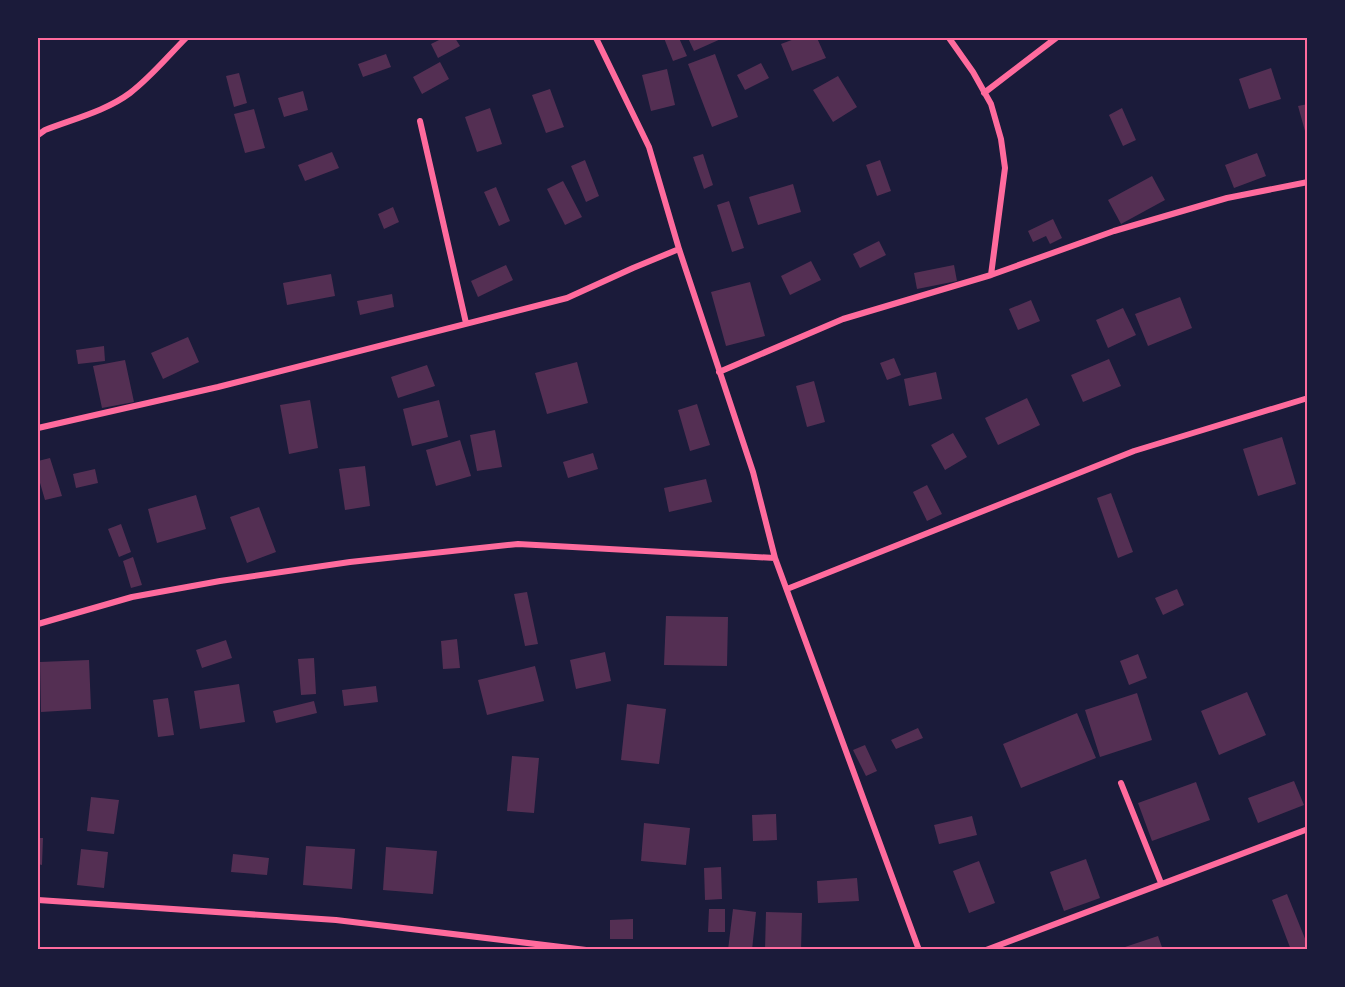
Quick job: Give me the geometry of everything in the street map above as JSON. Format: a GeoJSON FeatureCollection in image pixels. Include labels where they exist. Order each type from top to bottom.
{"type":"FeatureCollection","features":[{"type":"Feature","properties":{"kind":"street"},"geometry":{"type":"LineString","coordinates":[[38,135],[45,130],[100,110],[128,94],[159,68],[186,38]]}},
{"type":"Feature","properties":{"kind":"street"},"geometry":{"type":"LineString","coordinates":[[596,38],[649,147],[679,249],[753,472],[775,558],[919,950]]}},
{"type":"Feature","properties":{"kind":"street"},"geometry":{"type":"LineString","coordinates":[[949,38],[991,104],[1001,139],[1005,168],[991,275]]}},
{"type":"Feature","properties":{"kind":"street"},"geometry":{"type":"LineString","coordinates":[[984,93],[1056,38]]}},
{"type":"Feature","properties":{"kind":"street"},"geometry":{"type":"LineString","coordinates":[[420,121],[466,323]]}},
{"type":"Feature","properties":{"kind":"street"},"geometry":{"type":"LineString","coordinates":[[719,372],[843,319],[991,275],[1114,231],[1227,198],[1308,182]]}},
{"type":"Feature","properties":{"kind":"street"},"geometry":{"type":"LineString","coordinates":[[38,428],[218,387],[567,298],[679,249]]}},
{"type":"Feature","properties":{"kind":"street"},"geometry":{"type":"LineString","coordinates":[[787,589],[1134,451],[1308,398]]}},
{"type":"Feature","properties":{"kind":"street"},"geometry":{"type":"LineString","coordinates":[[38,624],[132,597],[220,581],[351,562],[518,544],[775,558]]}},
{"type":"Feature","properties":{"kind":"street"},"geometry":{"type":"LineString","coordinates":[[1121,783],[1161,883]]}},
{"type":"Feature","properties":{"kind":"street"},"geometry":{"type":"LineString","coordinates":[[986,950],[1308,829]]}},
{"type":"Feature","properties":{"kind":"street"},"geometry":{"type":"LineString","coordinates":[[38,900],[336,920],[585,950]]}},
{"type":"Feature","properties":{"kind":"building"},"geometry":{"type":"Polygon","coordinates":[[[443,38],[455,38],[460,46],[438,58],[431,44],[443,38]]]}},
{"type":"Feature","properties":{"kind":"building"},"geometry":{"type":"Polygon","coordinates":[[[664,38],[679,38],[687,56],[673,61],[664,38]]]}},
{"type":"Feature","properties":{"kind":"building"},"geometry":{"type":"Polygon","coordinates":[[[688,38],[723,38],[694,51],[688,38]]]}},
{"type":"Feature","properties":{"kind":"building"},"geometry":{"type":"Polygon","coordinates":[[[797,38],[817,38],[826,58],[792,71],[781,44],[797,38]]]}},
{"type":"Feature","properties":{"kind":"building"},"geometry":{"type":"Polygon","coordinates":[[[386,54],[391,67],[363,77],[358,64],[386,54]]]}},
{"type":"Feature","properties":{"kind":"building"},"geometry":{"type":"Polygon","coordinates":[[[715,54],[738,117],[712,127],[688,64],[715,54]]]}},
{"type":"Feature","properties":{"kind":"building"},"geometry":{"type":"Polygon","coordinates":[[[440,62],[449,79],[422,94],[413,77],[440,62]]]}},
{"type":"Feature","properties":{"kind":"building"},"geometry":{"type":"Polygon","coordinates":[[[761,63],[769,78],[745,90],[737,75],[761,63]]]}},
{"type":"Feature","properties":{"kind":"building"},"geometry":{"type":"Polygon","coordinates":[[[1271,68],[1281,99],[1249,109],[1239,79],[1271,68]]]}},
{"type":"Feature","properties":{"kind":"building"},"geometry":{"type":"Polygon","coordinates":[[[667,69],[675,105],[651,111],[642,75],[667,69]]]}},
{"type":"Feature","properties":{"kind":"building"},"geometry":{"type":"Polygon","coordinates":[[[239,73],[247,103],[234,107],[226,76],[239,73]]]}},
{"type":"Feature","properties":{"kind":"building"},"geometry":{"type":"Polygon","coordinates":[[[838,76],[857,107],[833,122],[813,90],[838,76]]]}},
{"type":"Feature","properties":{"kind":"building"},"geometry":{"type":"Polygon","coordinates":[[[550,89],[564,127],[546,133],[532,95],[550,89]]]}},
{"type":"Feature","properties":{"kind":"building"},"geometry":{"type":"Polygon","coordinates":[[[303,91],[308,110],[284,117],[278,98],[303,91]]]}},
{"type":"Feature","properties":{"kind":"building"},"geometry":{"type":"Polygon","coordinates":[[[1308,104],[1308,131],[1305,131],[1298,106],[1308,104]]]}},
{"type":"Feature","properties":{"kind":"building"},"geometry":{"type":"Polygon","coordinates":[[[490,108],[502,144],[477,152],[465,117],[490,108]]]}},
{"type":"Feature","properties":{"kind":"building"},"geometry":{"type":"Polygon","coordinates":[[[1122,108],[1136,140],[1123,146],[1109,115],[1122,108]]]}},
{"type":"Feature","properties":{"kind":"building"},"geometry":{"type":"Polygon","coordinates":[[[254,109],[265,148],[245,153],[234,114],[254,109]]]}},
{"type":"Feature","properties":{"kind":"building"},"geometry":{"type":"Polygon","coordinates":[[[332,152],[339,168],[305,181],[298,165],[332,152]]]}},
{"type":"Feature","properties":{"kind":"building"},"geometry":{"type":"Polygon","coordinates":[[[1257,153],[1266,176],[1234,188],[1225,165],[1257,153]]]}},
{"type":"Feature","properties":{"kind":"building"},"geometry":{"type":"Polygon","coordinates":[[[703,154],[713,185],[704,189],[693,157],[703,154]]]}},
{"type":"Feature","properties":{"kind":"building"},"geometry":{"type":"Polygon","coordinates":[[[585,160],[599,196],[586,202],[571,166],[585,160]]]}},
{"type":"Feature","properties":{"kind":"building"},"geometry":{"type":"Polygon","coordinates":[[[880,160],[891,191],[877,196],[866,165],[880,160]]]}},
{"type":"Feature","properties":{"kind":"building"},"geometry":{"type":"Polygon","coordinates":[[[1152,176],[1165,200],[1121,224],[1108,200],[1152,176]]]}},
{"type":"Feature","properties":{"kind":"building"},"geometry":{"type":"Polygon","coordinates":[[[563,181],[582,217],[565,225],[547,189],[563,181]]]}},
{"type":"Feature","properties":{"kind":"building"},"geometry":{"type":"Polygon","coordinates":[[[793,184],[801,212],[758,225],[749,197],[793,184]]]}},
{"type":"Feature","properties":{"kind":"building"},"geometry":{"type":"Polygon","coordinates":[[[496,187],[510,221],[499,226],[484,192],[496,187]]]}},
{"type":"Feature","properties":{"kind":"building"},"geometry":{"type":"Polygon","coordinates":[[[729,201],[744,248],[732,252],[717,205],[729,201]]]}},
{"type":"Feature","properties":{"kind":"building"},"geometry":{"type":"Polygon","coordinates":[[[393,207],[399,222],[384,229],[378,214],[393,207]]]}},
{"type":"Feature","properties":{"kind":"building"},"geometry":{"type":"Polygon","coordinates":[[[1053,219],[1062,238],[1050,244],[1046,236],[1033,242],[1028,231],[1053,219]]]}},
{"type":"Feature","properties":{"kind":"building"},"geometry":{"type":"Polygon","coordinates":[[[879,241],[886,255],[860,268],[853,254],[879,241]]]}},
{"type":"Feature","properties":{"kind":"building"},"geometry":{"type":"Polygon","coordinates":[[[811,261],[821,280],[790,295],[781,276],[811,261]]]}},
{"type":"Feature","properties":{"kind":"building"},"geometry":{"type":"Polygon","coordinates":[[[506,265],[513,280],[478,297],[471,281],[506,265]]]}},
{"type":"Feature","properties":{"kind":"building"},"geometry":{"type":"Polygon","coordinates":[[[954,265],[957,281],[917,289],[914,273],[954,265]]]}},
{"type":"Feature","properties":{"kind":"building"},"geometry":{"type":"Polygon","coordinates":[[[331,274],[335,296],[287,305],[283,283],[331,274]]]}},
{"type":"Feature","properties":{"kind":"building"},"geometry":{"type":"Polygon","coordinates":[[[750,282],[765,336],[726,346],[711,292],[750,282]]]}},
{"type":"Feature","properties":{"kind":"building"},"geometry":{"type":"Polygon","coordinates":[[[392,294],[394,307],[360,315],[357,301],[392,294]]]}},
{"type":"Feature","properties":{"kind":"building"},"geometry":{"type":"Polygon","coordinates":[[[1180,297],[1192,328],[1148,346],[1135,314],[1180,297]]]}},
{"type":"Feature","properties":{"kind":"building"},"geometry":{"type":"Polygon","coordinates":[[[1031,300],[1040,321],[1018,330],[1009,309],[1031,300]]]}},
{"type":"Feature","properties":{"kind":"building"},"geometry":{"type":"Polygon","coordinates":[[[1123,308],[1136,335],[1108,348],[1096,320],[1123,308]]]}},
{"type":"Feature","properties":{"kind":"building"},"geometry":{"type":"Polygon","coordinates":[[[188,337],[199,362],[163,379],[151,353],[188,337]]]}},
{"type":"Feature","properties":{"kind":"building"},"geometry":{"type":"Polygon","coordinates":[[[104,346],[105,361],[78,364],[76,350],[104,346]]]}},
{"type":"Feature","properties":{"kind":"building"},"geometry":{"type":"Polygon","coordinates":[[[894,358],[901,375],[887,380],[880,363],[894,358]]]}},
{"type":"Feature","properties":{"kind":"building"},"geometry":{"type":"Polygon","coordinates":[[[1109,359],[1121,386],[1083,402],[1071,375],[1109,359]]]}},
{"type":"Feature","properties":{"kind":"building"},"geometry":{"type":"Polygon","coordinates":[[[125,360],[134,402],[102,408],[93,366],[125,360]]]}},
{"type":"Feature","properties":{"kind":"building"},"geometry":{"type":"Polygon","coordinates":[[[577,362],[588,403],[547,414],[535,373],[577,362]]]}},
{"type":"Feature","properties":{"kind":"building"},"geometry":{"type":"Polygon","coordinates":[[[427,365],[435,386],[398,398],[391,377],[427,365]]]}},
{"type":"Feature","properties":{"kind":"building"},"geometry":{"type":"Polygon","coordinates":[[[936,372],[942,399],[909,406],[904,379],[936,372]]]}},
{"type":"Feature","properties":{"kind":"building"},"geometry":{"type":"Polygon","coordinates":[[[814,381],[825,422],[807,427],[796,386],[814,381]]]}},
{"type":"Feature","properties":{"kind":"building"},"geometry":{"type":"Polygon","coordinates":[[[1027,398],[1040,425],[998,445],[985,418],[1027,398]]]}},
{"type":"Feature","properties":{"kind":"building"},"geometry":{"type":"Polygon","coordinates":[[[310,400],[318,448],[289,454],[280,405],[310,400]]]}},
{"type":"Feature","properties":{"kind":"building"},"geometry":{"type":"Polygon","coordinates":[[[439,400],[448,437],[412,446],[403,409],[439,400]]]}},
{"type":"Feature","properties":{"kind":"building"},"geometry":{"type":"Polygon","coordinates":[[[697,404],[710,445],[690,451],[678,410],[697,404]]]}},
{"type":"Feature","properties":{"kind":"building"},"geometry":{"type":"Polygon","coordinates":[[[495,430],[502,467],[477,471],[470,435],[495,430]]]}},
{"type":"Feature","properties":{"kind":"building"},"geometry":{"type":"Polygon","coordinates":[[[953,433],[967,457],[945,470],[931,445],[953,433]]]}},
{"type":"Feature","properties":{"kind":"building"},"geometry":{"type":"Polygon","coordinates":[[[1282,437],[1296,484],[1258,496],[1243,449],[1282,437]]]}},
{"type":"Feature","properties":{"kind":"building"},"geometry":{"type":"Polygon","coordinates":[[[460,440],[471,476],[436,486],[426,450],[460,440]]]}},
{"type":"Feature","properties":{"kind":"building"},"geometry":{"type":"Polygon","coordinates":[[[593,453],[598,469],[568,478],[563,462],[593,453]]]}},
{"type":"Feature","properties":{"kind":"building"},"geometry":{"type":"Polygon","coordinates":[[[50,458],[62,496],[45,500],[38,476],[38,461],[50,458]]]}},
{"type":"Feature","properties":{"kind":"building"},"geometry":{"type":"Polygon","coordinates":[[[365,466],[370,506],[345,510],[339,469],[365,466]]]}},
{"type":"Feature","properties":{"kind":"building"},"geometry":{"type":"Polygon","coordinates":[[[95,469],[98,483],[76,488],[73,474],[95,469]]]}},
{"type":"Feature","properties":{"kind":"building"},"geometry":{"type":"Polygon","coordinates":[[[706,479],[712,502],[669,512],[664,488],[706,479]]]}},
{"type":"Feature","properties":{"kind":"building"},"geometry":{"type":"Polygon","coordinates":[[[927,485],[942,514],[927,521],[913,492],[927,485]]]}},
{"type":"Feature","properties":{"kind":"building"},"geometry":{"type":"Polygon","coordinates":[[[1111,493],[1133,552],[1118,558],[1097,498],[1111,493]]]}},
{"type":"Feature","properties":{"kind":"building"},"geometry":{"type":"Polygon","coordinates":[[[196,495],[206,529],[157,543],[148,509],[196,495]]]}},
{"type":"Feature","properties":{"kind":"building"},"geometry":{"type":"Polygon","coordinates":[[[259,507],[276,552],[247,563],[230,517],[259,507]]]}},
{"type":"Feature","properties":{"kind":"building"},"geometry":{"type":"Polygon","coordinates":[[[121,524],[131,552],[119,557],[108,529],[121,524]]]}},
{"type":"Feature","properties":{"kind":"building"},"geometry":{"type":"Polygon","coordinates":[[[133,557],[142,585],[131,588],[123,561],[133,557]]]}},
{"type":"Feature","properties":{"kind":"building"},"geometry":{"type":"Polygon","coordinates":[[[1177,589],[1184,605],[1163,615],[1155,598],[1177,589]]]}},
{"type":"Feature","properties":{"kind":"building"},"geometry":{"type":"Polygon","coordinates":[[[527,592],[538,644],[525,646],[514,594],[527,592]]]}},
{"type":"Feature","properties":{"kind":"building"},"geometry":{"type":"Polygon","coordinates":[[[666,616],[728,617],[727,666],[664,665],[666,616]]]}},
{"type":"Feature","properties":{"kind":"building"},"geometry":{"type":"Polygon","coordinates":[[[457,639],[460,668],[443,669],[441,641],[457,639]]]}},
{"type":"Feature","properties":{"kind":"building"},"geometry":{"type":"Polygon","coordinates":[[[226,640],[232,658],[202,668],[196,650],[226,640]]]}},
{"type":"Feature","properties":{"kind":"building"},"geometry":{"type":"Polygon","coordinates":[[[605,652],[611,681],[576,689],[570,660],[605,652]]]}},
{"type":"Feature","properties":{"kind":"building"},"geometry":{"type":"Polygon","coordinates":[[[1138,654],[1147,678],[1129,685],[1120,661],[1138,654]]]}},
{"type":"Feature","properties":{"kind":"building"},"geometry":{"type":"Polygon","coordinates":[[[314,658],[316,694],[301,695],[298,659],[314,658]]]}},
{"type":"Feature","properties":{"kind":"building"},"geometry":{"type":"Polygon","coordinates":[[[89,660],[91,709],[41,712],[40,662],[89,660]]]}},
{"type":"Feature","properties":{"kind":"building"},"geometry":{"type":"Polygon","coordinates":[[[535,666],[544,701],[487,715],[478,680],[535,666]]]}},
{"type":"Feature","properties":{"kind":"building"},"geometry":{"type":"Polygon","coordinates":[[[239,684],[245,722],[200,729],[194,691],[239,684]]]}},
{"type":"Feature","properties":{"kind":"building"},"geometry":{"type":"Polygon","coordinates":[[[376,686],[378,702],[344,706],[342,690],[376,686]]]}},
{"type":"Feature","properties":{"kind":"building"},"geometry":{"type":"Polygon","coordinates":[[[1247,692],[1266,735],[1219,755],[1201,711],[1247,692]]]}},
{"type":"Feature","properties":{"kind":"building"},"geometry":{"type":"Polygon","coordinates":[[[1137,693],[1152,740],[1100,757],[1085,710],[1137,693]]]}},
{"type":"Feature","properties":{"kind":"building"},"geometry":{"type":"Polygon","coordinates":[[[168,698],[174,735],[158,737],[153,700],[168,698]]]}},
{"type":"Feature","properties":{"kind":"building"},"geometry":{"type":"Polygon","coordinates":[[[314,701],[317,713],[276,723],[273,711],[314,701]]]}},
{"type":"Feature","properties":{"kind":"building"},"geometry":{"type":"Polygon","coordinates":[[[627,704],[666,709],[659,764],[621,760],[627,704]]]}},
{"type":"Feature","properties":{"kind":"building"},"geometry":{"type":"Polygon","coordinates":[[[1077,713],[1096,758],[1021,788],[1003,744],[1077,713]]]}},
{"type":"Feature","properties":{"kind":"building"},"geometry":{"type":"Polygon","coordinates":[[[918,728],[923,738],[896,749],[891,740],[918,728]]]}},
{"type":"Feature","properties":{"kind":"building"},"geometry":{"type":"Polygon","coordinates":[[[865,745],[877,771],[866,776],[853,750],[865,745]]]}},
{"type":"Feature","properties":{"kind":"building"},"geometry":{"type":"Polygon","coordinates":[[[512,756],[539,758],[534,813],[507,811],[512,756]]]}},
{"type":"Feature","properties":{"kind":"building"},"geometry":{"type":"Polygon","coordinates":[[[1294,781],[1304,805],[1258,823],[1248,798],[1294,781]]]}},
{"type":"Feature","properties":{"kind":"building"},"geometry":{"type":"Polygon","coordinates":[[[1196,782],[1210,820],[1152,841],[1138,803],[1196,782]]]}},
{"type":"Feature","properties":{"kind":"building"},"geometry":{"type":"Polygon","coordinates":[[[91,797],[119,800],[114,834],[87,831],[91,797]]]}},
{"type":"Feature","properties":{"kind":"building"},"geometry":{"type":"Polygon","coordinates":[[[776,814],[777,840],[753,841],[752,815],[776,814]]]}},
{"type":"Feature","properties":{"kind":"building"},"geometry":{"type":"Polygon","coordinates":[[[972,816],[977,835],[939,844],[934,825],[972,816]]]}},
{"type":"Feature","properties":{"kind":"building"},"geometry":{"type":"Polygon","coordinates":[[[644,823],[690,828],[686,865],[641,861],[644,823]]]}},
{"type":"Feature","properties":{"kind":"building"},"geometry":{"type":"Polygon","coordinates":[[[38,838],[43,838],[42,865],[38,864],[38,838]]]}},
{"type":"Feature","properties":{"kind":"building"},"geometry":{"type":"Polygon","coordinates":[[[306,846],[355,849],[352,889],[303,885],[306,846]]]}},
{"type":"Feature","properties":{"kind":"building"},"geometry":{"type":"Polygon","coordinates":[[[386,847],[437,851],[433,894],[383,890],[386,847]]]}},
{"type":"Feature","properties":{"kind":"building"},"geometry":{"type":"Polygon","coordinates":[[[81,849],[108,852],[104,888],[77,885],[81,849]]]}},
{"type":"Feature","properties":{"kind":"building"},"geometry":{"type":"Polygon","coordinates":[[[233,854],[269,858],[267,875],[231,872],[233,854]]]}},
{"type":"Feature","properties":{"kind":"building"},"geometry":{"type":"Polygon","coordinates":[[[1086,859],[1100,898],[1064,911],[1050,872],[1086,859]]]}},
{"type":"Feature","properties":{"kind":"building"},"geometry":{"type":"Polygon","coordinates":[[[979,861],[995,903],[969,913],[953,871],[979,861]]]}},
{"type":"Feature","properties":{"kind":"building"},"geometry":{"type":"Polygon","coordinates":[[[721,867],[722,899],[705,900],[704,868],[721,867]]]}},
{"type":"Feature","properties":{"kind":"building"},"geometry":{"type":"Polygon","coordinates":[[[857,878],[859,901],[818,903],[817,881],[857,878]]]}},
{"type":"Feature","properties":{"kind":"building"},"geometry":{"type":"Polygon","coordinates":[[[1287,894],[1308,950],[1291,950],[1272,900],[1287,894]]]}},
{"type":"Feature","properties":{"kind":"building"},"geometry":{"type":"Polygon","coordinates":[[[709,909],[725,909],[725,932],[708,932],[709,909]]]}},
{"type":"Feature","properties":{"kind":"building"},"geometry":{"type":"Polygon","coordinates":[[[733,909],[756,912],[752,950],[728,950],[733,909]]]}},
{"type":"Feature","properties":{"kind":"building"},"geometry":{"type":"Polygon","coordinates":[[[766,912],[802,913],[801,950],[765,950],[766,912]]]}},
{"type":"Feature","properties":{"kind":"building"},"geometry":{"type":"Polygon","coordinates":[[[633,919],[633,939],[610,939],[610,920],[633,919]]]}},
{"type":"Feature","properties":{"kind":"building"},"geometry":{"type":"Polygon","coordinates":[[[1158,936],[1163,950],[1119,949],[1158,936]]]}}]}
